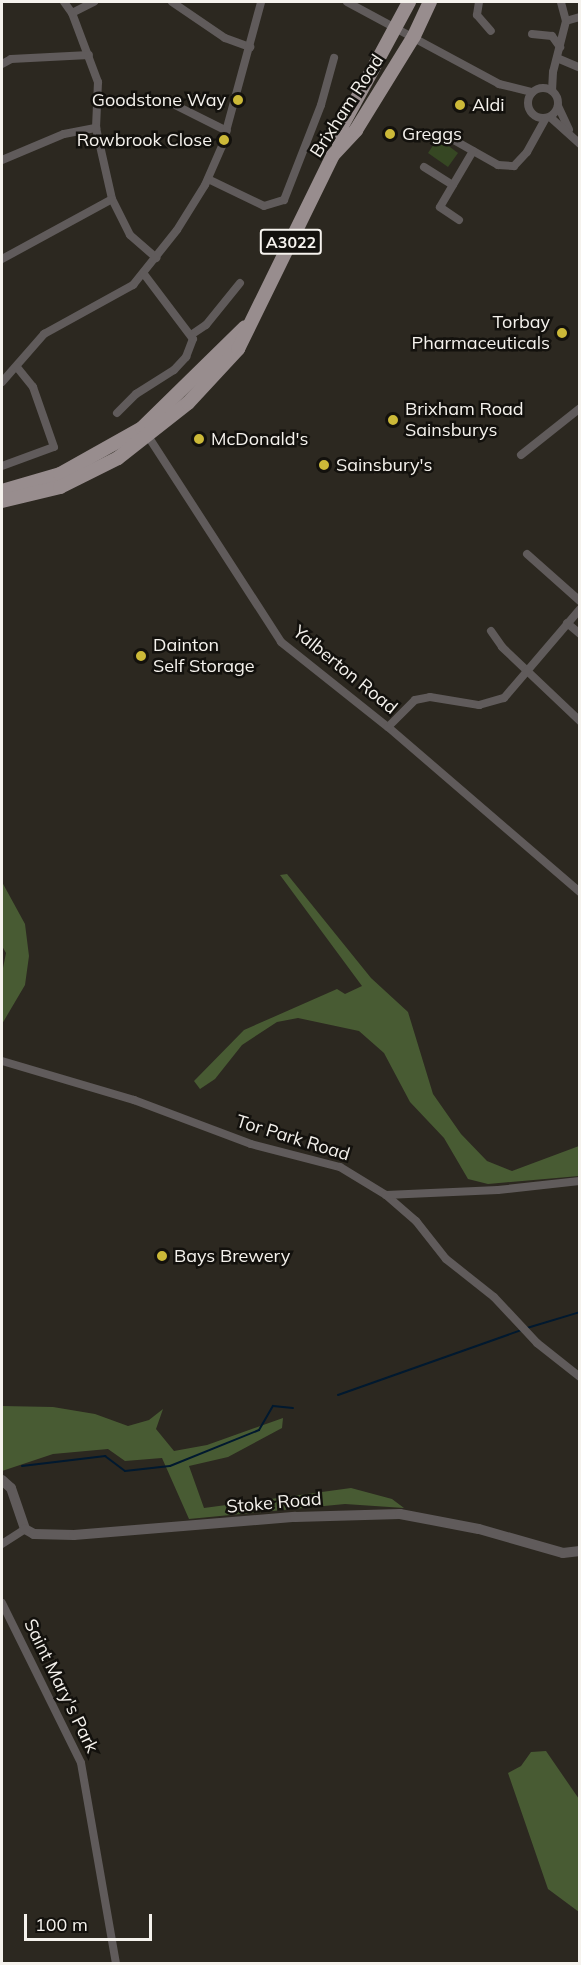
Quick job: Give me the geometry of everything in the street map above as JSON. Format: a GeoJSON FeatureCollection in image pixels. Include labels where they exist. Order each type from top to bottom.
{"type":"FeatureCollection","features":[{"type":"Feature","properties":{"kind":"main road","name":"Brixham Road"},"geometry":{"type":"LineString","coordinates":[[405,31],[409,2]]}},
{"type":"Feature","properties":{"kind":"main road","name":"Brixham Road"},"geometry":{"type":"LineString","coordinates":[[2,501],[60,487],[118,458],[146,432],[188,403],[238,349],[245,327],[339,145],[356,130],[405,31],[430,2]]}},
{"type":"Feature","properties":{"kind":"main road"},"geometry":{"type":"LineString","coordinates":[[339,145],[342,126],[355,106],[367,99],[405,31]]}},
{"type":"Feature","properties":{"kind":"main road","name":"Brixham Road"},"geometry":{"type":"LineString","coordinates":[[2,491],[60,474],[146,432]]}},
{"type":"Feature","properties":{"kind":"street"},"geometry":{"type":"LineString","coordinates":[[64,2],[72,13],[89,55],[100,97],[96,128],[112,199],[130,235],[156,258]]}},
{"type":"Feature","properties":{"kind":"street"},"geometry":{"type":"LineString","coordinates":[[72,13],[94,2]]}},
{"type":"Feature","properties":{"kind":"street"},"geometry":{"type":"LineString","coordinates":[[172,2],[225,38],[250,47]]}},
{"type":"Feature","properties":{"kind":"street"},"geometry":{"type":"LineString","coordinates":[[2,382],[17,368],[44,334],[102,304],[144,274],[156,258],[208,179],[227,131],[261,2]]}},
{"type":"Feature","properties":{"kind":"street"},"geometry":{"type":"LineString","coordinates":[[347,2],[405,31],[511,90],[528,106],[536,130]]}},
{"type":"Feature","properties":{"kind":"street"},"geometry":{"type":"LineString","coordinates":[[479,2],[477,15],[491,31]]}},
{"type":"Feature","properties":{"kind":"street"},"geometry":{"type":"LineString","coordinates":[[561,2],[566,21],[553,72],[552,91],[569,131],[579,144]]}},
{"type":"Feature","properties":{"kind":"street"},"geometry":{"type":"LineString","coordinates":[[566,21],[579,17]]}},
{"type":"Feature","properties":{"kind":"street"},"geometry":{"type":"LineString","coordinates":[[532,34],[552,36],[560,46]]}},
{"type":"Feature","properties":{"kind":"street"},"geometry":{"type":"LineString","coordinates":[[2,64],[11,59],[89,55]]}},
{"type":"Feature","properties":{"kind":"street"},"geometry":{"type":"LineString","coordinates":[[208,179],[264,206],[284,200],[321,105],[334,58]]}},
{"type":"Feature","properties":{"kind":"street"},"geometry":{"type":"LineString","coordinates":[[557,58],[579,68]]}},
{"type":"Feature","properties":{"kind":"street"},"geometry":{"type":"LineString","coordinates":[[511,90],[532,92],[541,88],[553,72]]}},
{"type":"Feature","properties":{"kind":"street"},"geometry":{"type":"LineString","coordinates":[[541,88],[552,91]]}},
{"type":"Feature","properties":{"kind":"street"},"geometry":{"type":"LineString","coordinates":[[528,106],[532,92]]}},
{"type":"Feature","properties":{"kind":"street"},"geometry":{"type":"LineString","coordinates":[[165,100],[227,131]]}},
{"type":"Feature","properties":{"kind":"street"},"geometry":{"type":"LineString","coordinates":[[452,139],[498,165],[513,166],[527,152],[536,130],[558,106]]}},
{"type":"Feature","properties":{"kind":"street"},"geometry":{"type":"LineString","coordinates":[[532,115],[548,118],[569,131]]}},
{"type":"Feature","properties":{"kind":"street"},"geometry":{"type":"LineString","coordinates":[[2,160],[64,135],[96,128]]}},
{"type":"Feature","properties":{"kind":"street"},"geometry":{"type":"LineString","coordinates":[[459,220],[440,207],[473,151]]}},
{"type":"Feature","properties":{"kind":"street"},"geometry":{"type":"LineString","coordinates":[[423,167],[453,185]]}},
{"type":"Feature","properties":{"kind":"street"},"geometry":{"type":"LineString","coordinates":[[2,259],[112,199]]}},
{"type":"Feature","properties":{"kind":"street"},"geometry":{"type":"LineString","coordinates":[[144,274],[191,335]]}},
{"type":"Feature","properties":{"kind":"street"},"geometry":{"type":"LineString","coordinates":[[117,413],[186,357],[191,335],[206,325],[240,283]]}},
{"type":"Feature","properties":{"kind":"street"},"geometry":{"type":"LineString","coordinates":[[2,466],[54,447],[33,387],[17,368]]}},
{"type":"Feature","properties":{"kind":"street"},"geometry":{"type":"LineString","coordinates":[[520,455],[579,408]]}},
{"type":"Feature","properties":{"kind":"street","name":"Yalberton Road"},"geometry":{"type":"LineString","coordinates":[[146,432],[281,642],[388,727],[579,892]]}},
{"type":"Feature","properties":{"kind":"street"},"geometry":{"type":"LineString","coordinates":[[527,554],[579,601]]}},
{"type":"Feature","properties":{"kind":"street"},"geometry":{"type":"LineString","coordinates":[[388,727],[415,700],[430,698],[492,704],[504,698],[579,609]]}},
{"type":"Feature","properties":{"kind":"street"},"geometry":{"type":"LineString","coordinates":[[567,623],[579,634]]}},
{"type":"Feature","properties":{"kind":"street"},"geometry":{"type":"LineString","coordinates":[[491,631],[528,672],[579,721]]}},
{"type":"Feature","properties":{"kind":"street","name":"Tor Park Road"},"geometry":{"type":"LineString","coordinates":[[2,1060],[134,1100],[251,1144],[340,1167],[386,1195],[416,1221],[446,1259],[494,1297],[530,1336],[579,1377]]}},
{"type":"Feature","properties":{"kind":"street"},"geometry":{"type":"LineString","coordinates":[[386,1195],[498,1190],[579,1181]]}},
{"type":"Feature","properties":{"kind":"street"},"geometry":{"type":"LineString","coordinates":[[2,1480],[11,1488],[25,1529],[2,1544]]}},
{"type":"Feature","properties":{"kind":"street","name":"Stoke Road"},"geometry":{"type":"LineString","coordinates":[[25,1529],[34,1534],[74,1536],[295,1516],[400,1514],[479,1529],[563,1552],[579,1551]]}},
{"type":"Feature","properties":{"kind":"street","name":"Saint Mary's Park"},"geometry":{"type":"LineString","coordinates":[[2,1603],[81,1763],[116,1964]]}},
{"type":"Feature","properties":{"kind":"green space"},"geometry":{"type":"Polygon","coordinates":[[[438,138],[458,153],[448,167],[428,153],[438,138]]]}},
{"type":"Feature","properties":{"kind":"green space"},"geometry":{"type":"Polygon","coordinates":[[[287,874],[371,978],[408,1012],[433,1094],[461,1134],[487,1161],[512,1171],[579,1146],[579,1176],[488,1184],[468,1179],[444,1138],[410,1102],[384,1053],[359,1031],[298,1018],[277,1022],[242,1045],[215,1079],[200,1089],[194,1081],[244,1030],[337,989],[345,994],[362,986],[280,875],[287,874]]]}},
{"type":"Feature","properties":{"kind":"green space"},"geometry":{"type":"Polygon","coordinates":[[[2,882],[25,924],[29,956],[25,985],[2,1024],[2,973],[6,953],[2,946],[2,882]]]}},
{"type":"Feature","properties":{"kind":"green space"},"geometry":{"type":"Polygon","coordinates":[[[2,1406],[53,1407],[95,1414],[128,1426],[149,1420],[163,1409],[156,1429],[174,1451],[207,1445],[283,1418],[282,1428],[228,1457],[189,1466],[204,1508],[351,1488],[392,1499],[404,1508],[345,1504],[189,1519],[162,1458],[125,1461],[108,1449],[53,1454],[2,1471],[2,1406]]]}},
{"type":"Feature","properties":{"kind":"green space"},"geometry":{"type":"Polygon","coordinates":[[[546,1751],[579,1799],[579,1912],[548,1889],[508,1773],[521,1766],[531,1752],[546,1751]]]}},
{"type":"Feature","properties":{"kind":"waterway"},"geometry":{"type":"LineString","coordinates":[[527,1328],[580,1312]]}},
{"type":"Feature","properties":{"kind":"waterway"},"geometry":{"type":"LineString","coordinates":[[338,1395],[522,1330]]}},
{"type":"Feature","properties":{"kind":"waterway"},"geometry":{"type":"LineString","coordinates":[[22,1466],[105,1456],[125,1471],[170,1466],[259,1430],[273,1406],[293,1408]]}},
{"type":"Feature","properties":{"kind":"place","name":"Goodstone Way"},"geometry":{"type":"Point","coordinates":[238,100]}},
{"type":"Feature","properties":{"kind":"place","name":"Aldi"},"geometry":{"type":"Point","coordinates":[460,105]}},
{"type":"Feature","properties":{"kind":"place","name":"Greggs"},"geometry":{"type":"Point","coordinates":[390,134]}},
{"type":"Feature","properties":{"kind":"place","name":"Rowbrook Close"},"geometry":{"type":"Point","coordinates":[224,140]}},
{"type":"Feature","properties":{"kind":"place","name":"Torbay Pharmaceuticals"},"geometry":{"type":"Point","coordinates":[562,333]}},
{"type":"Feature","properties":{"kind":"place","name":"Brixham Road Sainsburys"},"geometry":{"type":"Point","coordinates":[393,420]}},
{"type":"Feature","properties":{"kind":"place","name":"McDonald's"},"geometry":{"type":"Point","coordinates":[199,439]}},
{"type":"Feature","properties":{"kind":"place","name":"Sainsbury's"},"geometry":{"type":"Point","coordinates":[324,465]}},
{"type":"Feature","properties":{"kind":"place","name":"Dainton Self Storage"},"geometry":{"type":"Point","coordinates":[141,656]}},
{"type":"Feature","properties":{"kind":"place","name":"Bays Brewery"},"geometry":{"type":"Point","coordinates":[162,1256]}}]}
